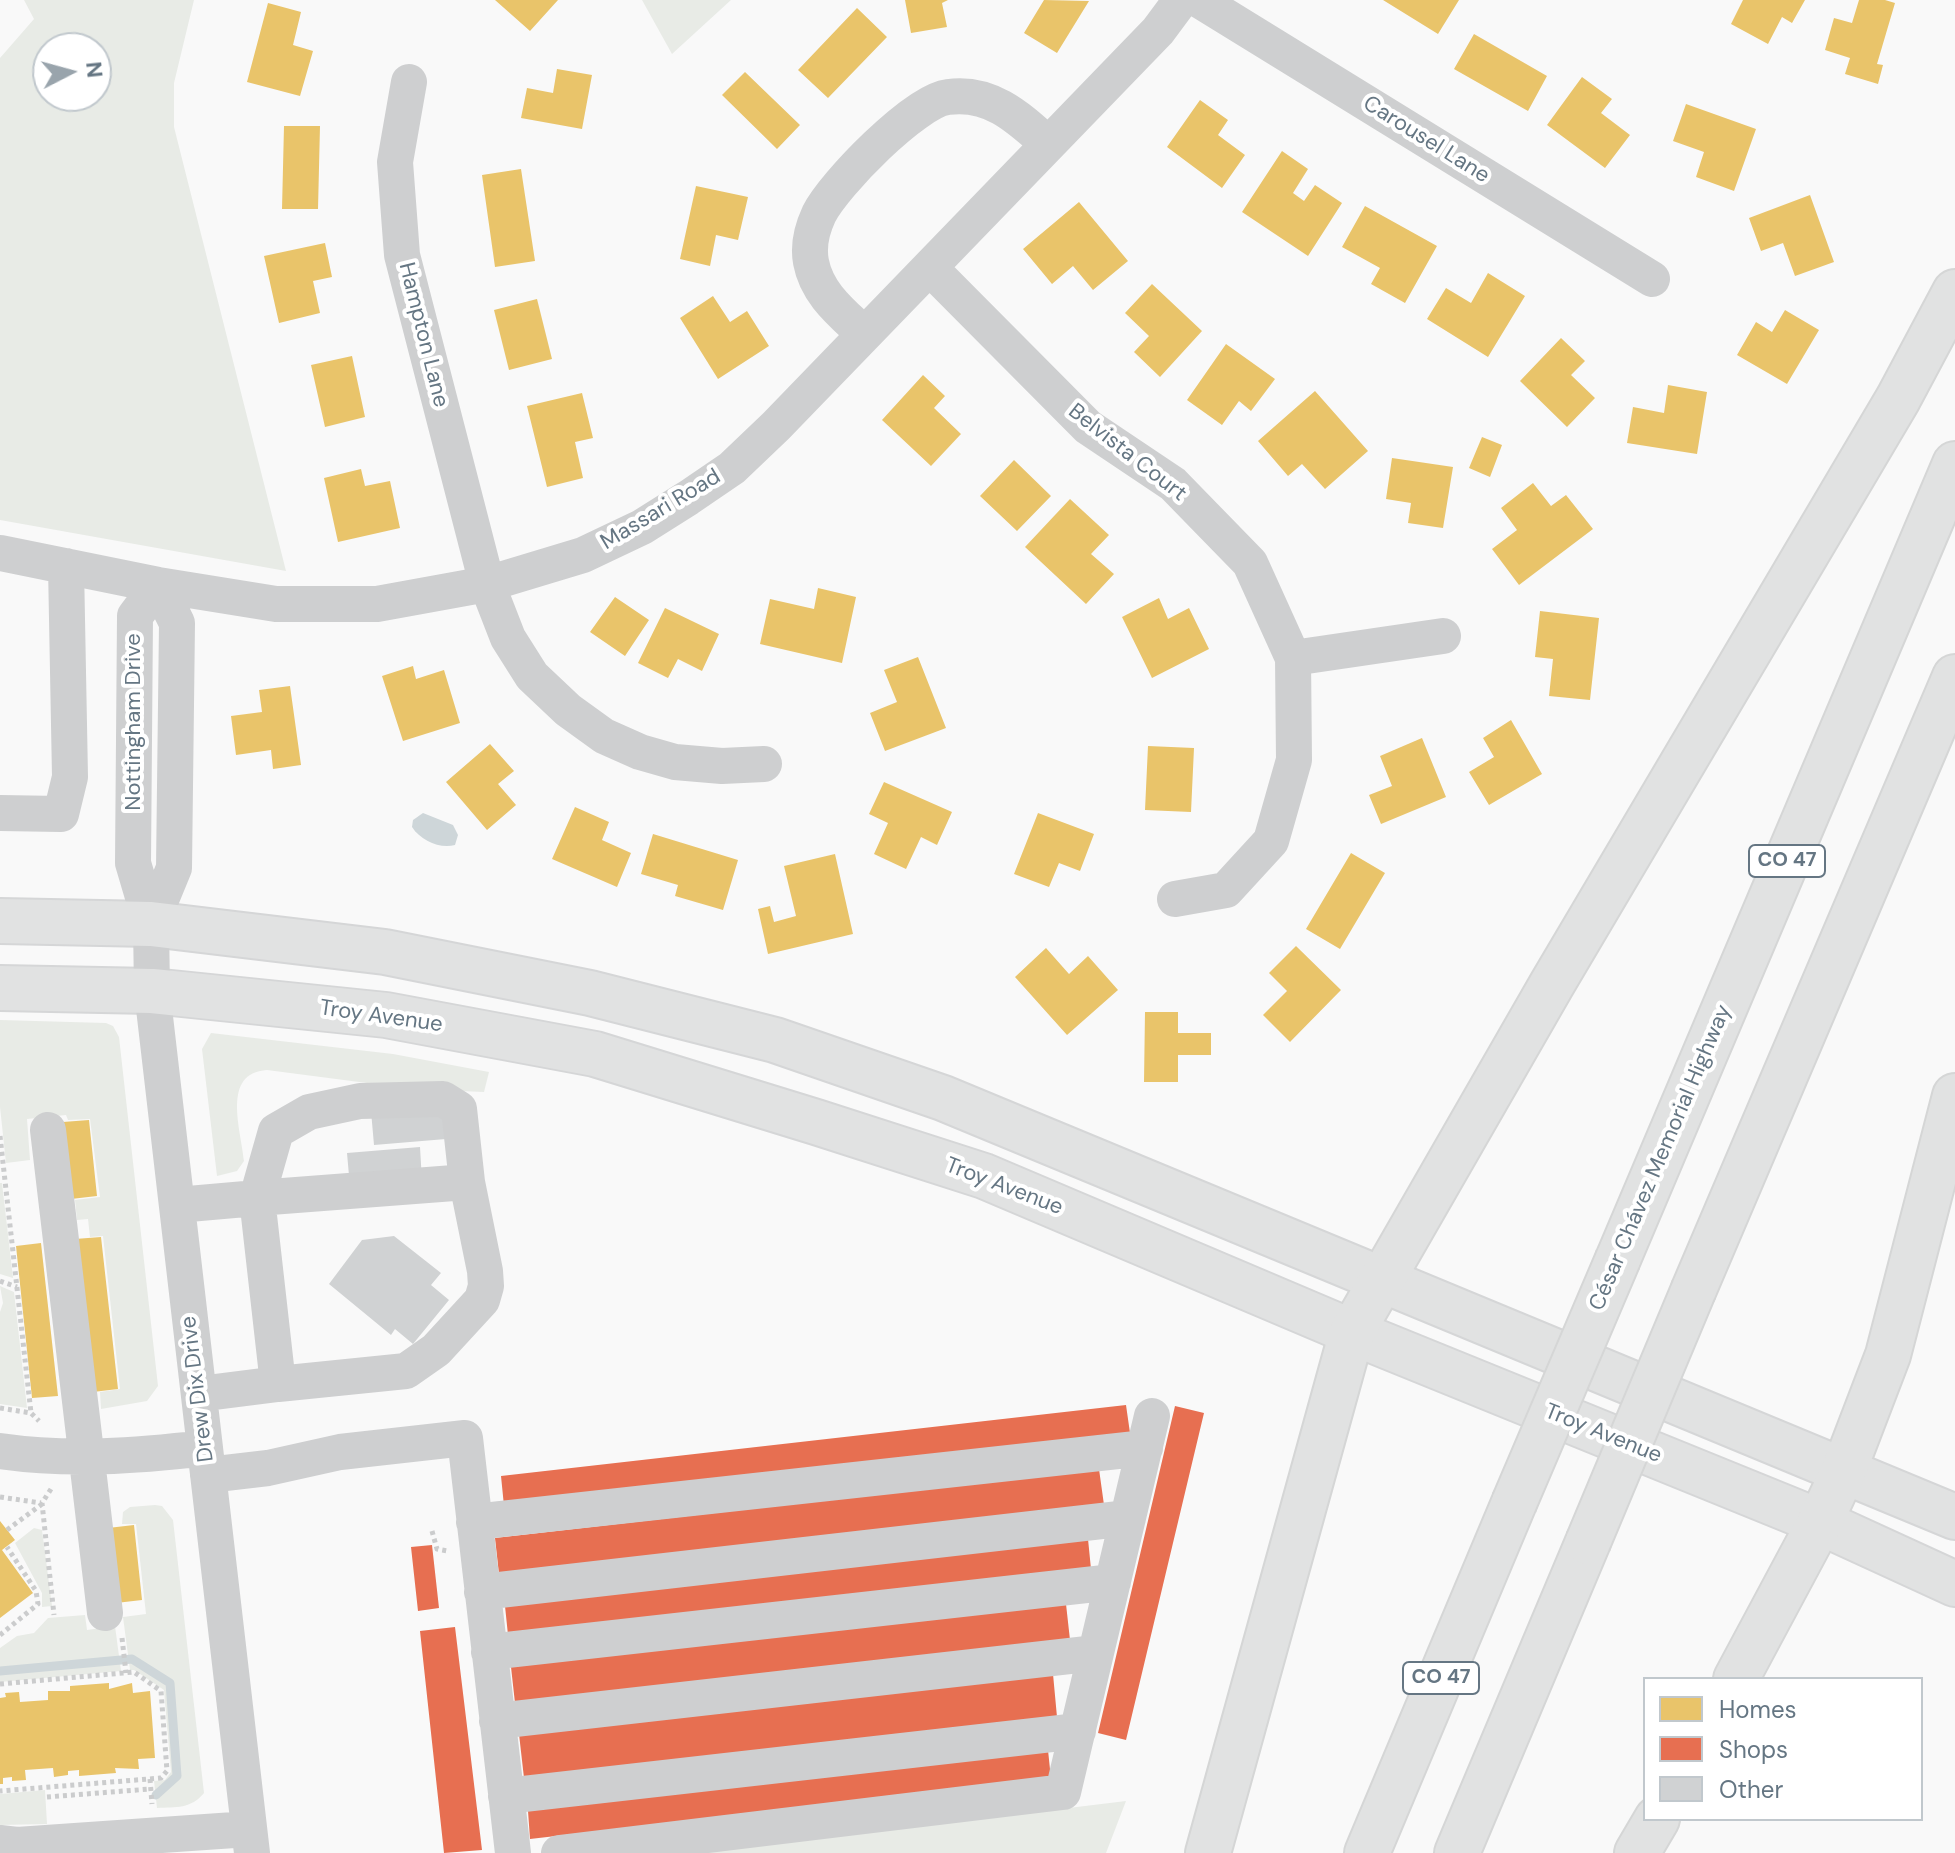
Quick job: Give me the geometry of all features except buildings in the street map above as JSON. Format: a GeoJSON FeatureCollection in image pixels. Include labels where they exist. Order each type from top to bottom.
{"type":"FeatureCollection","features":[{"type":"Feature","properties":{"kind":"main road"},"geometry":{"type":"LineString","coordinates":[[1208,1853],[1352,1332],[1592,915],[1898,399],[1955,292]]}},
{"type":"Feature","properties":{"kind":"main road","name":"César Chávez Memorial Highway"},"geometry":{"type":"LineString","coordinates":[[1367,1853],[1955,464]]}},
{"type":"Feature","properties":{"kind":"main road"},"geometry":{"type":"LineString","coordinates":[[1457,1853],[1955,677]]}},
{"type":"Feature","properties":{"kind":"main road"},"geometry":{"type":"LineString","coordinates":[[0,921],[151,924],[385,952],[590,993],[775,1040],[943,1098],[1955,1517]]}},
{"type":"Feature","properties":{"kind":"main road","name":"Troy Avenue"},"geometry":{"type":"LineString","coordinates":[[0,988],[152,991],[386,1015],[595,1054],[984,1176],[1352,1332],[1820,1522],[1955,1584]]}},
{"type":"Feature","properties":{"kind":"main road"},"geometry":{"type":"LineString","coordinates":[[1737,1677],[1820,1522],[1844,1470],[1888,1355],[1955,1096]]}},
{"type":"Feature","properties":{"kind":"main road"},"geometry":{"type":"LineString","coordinates":[[1637,1853],[1656,1821]]}},
{"type":"Feature","properties":{"kind":"street","name":"Massari Road"},"geometry":{"type":"LineString","coordinates":[[0,553],[158,585],[276,604],[377,604],[487,584],[583,555],[642,527],[732,468],[931,269],[1158,31],[1181,0]]}},
{"type":"Feature","properties":{"kind":"street","name":"Carousel Lane"},"geometry":{"type":"LineString","coordinates":[[1199,0],[1652,279]]}},
{"type":"Feature","properties":{"kind":"street","name":"Hampton Lane"},"geometry":{"type":"LineString","coordinates":[[409,82],[395,162],[402,255],[487,584],[508,638],[532,676],[568,710],[604,736],[640,752],[675,762],[722,766],[764,764]]}},
{"type":"Feature","properties":{"kind":"street"},"geometry":{"type":"LineString","coordinates":[[864,334],[829,301],[818,284],[811,260],[811,238],[819,215],[833,192],[911,114],[929,102],[948,97],[992,101],[1013,112],[1048,144]]}},
{"type":"Feature","properties":{"kind":"street","name":"Belvista Court"},"geometry":{"type":"LineString","coordinates":[[931,269],[1088,427],[1173,484],[1250,563],[1293,658],[1294,760],[1271,841],[1226,890],[1175,899]]}},
{"type":"Feature","properties":{"kind":"street"},"geometry":{"type":"LineString","coordinates":[[0,813],[61,814],[70,777],[66,566]]}},
{"type":"Feature","properties":{"kind":"street","name":"Nottingham Drive"},"geometry":{"type":"LineString","coordinates":[[151,924],[133,863],[135,616],[158,585]]}},
{"type":"Feature","properties":{"kind":"street"},"geometry":{"type":"LineString","coordinates":[[1293,658],[1443,636]]}},
{"type":"Feature","properties":{"kind":"street","name":"Drew Dix Drive"},"geometry":{"type":"LineString","coordinates":[[151,924],[152,991],[250,1841]]}},
{"type":"Feature","properties":{"kind":"street"},"geometry":{"type":"LineString","coordinates":[[199,1394],[406,1371],[436,1350],[482,1300],[486,1286],[485,1271],[467,1182],[459,1109],[443,1099],[360,1101],[309,1112],[276,1131],[257,1198],[278,1384]]}},
{"type":"Feature","properties":{"kind":"street"},"geometry":{"type":"LineString","coordinates":[[48,1130],[105,1613]]}},
{"type":"Feature","properties":{"kind":"street"},"geometry":{"type":"LineString","coordinates":[[177,1205],[467,1182]]}},
{"type":"Feature","properties":{"kind":"street"},"geometry":{"type":"LineString","coordinates":[[474,1522],[1148,1432],[1063,1792],[559,1853]]}},
{"type":"Feature","properties":{"kind":"street"},"geometry":{"type":"LineString","coordinates":[[0,1451],[268,1468],[340,1452],[465,1438],[513,1853]]}},
{"type":"Feature","properties":{"kind":"street"},"geometry":{"type":"LineString","coordinates":[[482,1592],[1128,1518]]}},
{"type":"Feature","properties":{"kind":"street"},"geometry":{"type":"LineString","coordinates":[[489,1652],[1113,1582]]}},
{"type":"Feature","properties":{"kind":"street"},"geometry":{"type":"LineString","coordinates":[[497,1721],[1096,1653]]}},
{"type":"Feature","properties":{"kind":"street"},"geometry":{"type":"LineString","coordinates":[[506,1796],[1078,1731]]}},
{"type":"Feature","properties":{"kind":"street"},"geometry":{"type":"LineString","coordinates":[[0,1843],[250,1841]]}},
{"type":"Feature","properties":{"kind":"path"},"geometry":{"type":"LineString","coordinates":[[0,1136],[2,1179],[31,1413],[0,1408]]}},
{"type":"Feature","properties":{"kind":"path"},"geometry":{"type":"LineString","coordinates":[[0,1281],[17,1287]]}},
{"type":"Feature","properties":{"kind":"path"},"geometry":{"type":"LineString","coordinates":[[7,1530],[42,1503],[51,1490],[49,1456]]}},
{"type":"Feature","properties":{"kind":"path"},"geometry":{"type":"LineString","coordinates":[[0,1497],[42,1503]]}},
{"type":"Feature","properties":{"kind":"path"},"geometry":{"type":"LineString","coordinates":[[42,1503],[54,1615]]}},
{"type":"Feature","properties":{"kind":"path"},"geometry":{"type":"LineString","coordinates":[[0,1635],[38,1604],[36,1591],[7,1547]]}},
{"type":"Feature","properties":{"kind":"path"},"geometry":{"type":"LineString","coordinates":[[125,1655],[126,1673]]}},
{"type":"Feature","properties":{"kind":"path"},"geometry":{"type":"LineString","coordinates":[[0,1684],[134,1672],[161,1691],[167,1771],[161,1778],[0,1791]]}},
{"type":"Feature","properties":{"kind":"path"},"geometry":{"type":"LineString","coordinates":[[150,1779],[153,1813]]}},
{"type":"Feature","properties":{"kind":"path"},"geometry":{"type":"LineString","coordinates":[[47,1797],[150,1789]]}},
{"type":"Feature","properties":{"kind":"shaded area"},"geometry":{"type":"Polygon","coordinates":[[[24,0],[194,0],[174,83],[174,127],[286,571],[0,520],[0,58],[34,19],[24,0]]]}},
{"type":"Feature","properties":{"kind":"shaded area"},"geometry":{"type":"Polygon","coordinates":[[[642,0],[731,0],[672,54],[642,0]]]}},
{"type":"Feature","properties":{"kind":"shaded area"},"geometry":{"type":"Polygon","coordinates":[[[423,813],[453,825],[458,835],[455,845],[437,845],[416,832],[412,827],[413,820],[423,813]]]}},
{"type":"Feature","properties":{"kind":"shaded area"},"geometry":{"type":"Polygon","coordinates":[[[0,1020],[106,1023],[113,1026],[119,1037],[158,1386],[147,1401],[101,1409],[100,1392],[120,1389],[103,1236],[90,1237],[88,1219],[77,1220],[75,1200],[100,1197],[90,1119],[68,1120],[66,1115],[27,1119],[30,1160],[6,1163],[0,1107],[0,1020]]]}},
{"type":"Feature","properties":{"kind":"shaded area"},"geometry":{"type":"Polygon","coordinates":[[[211,1033],[393,1054],[489,1072],[484,1092],[413,1089],[267,1070],[253,1073],[244,1081],[237,1105],[244,1161],[237,1171],[217,1176],[202,1049],[211,1033]]]}},
{"type":"Feature","properties":{"kind":"shaded area"},"geometry":{"type":"Polygon","coordinates":[[[2,1183],[13,1278],[0,1274],[2,1183]]]}},
{"type":"Feature","properties":{"kind":"shaded area"},"geometry":{"type":"Polygon","coordinates":[[[0,1286],[14,1292],[27,1408],[0,1404],[0,1312],[3,1303],[0,1286]]]}},
{"type":"Feature","properties":{"kind":"shaded area"},"geometry":{"type":"Polygon","coordinates":[[[162,1506],[173,1520],[204,1793],[188,1805],[157,1808],[154,1781],[165,1780],[171,1772],[164,1690],[130,1670],[123,1617],[146,1614],[136,1524],[122,1524],[123,1512],[130,1507],[162,1506]]]}},
{"type":"Feature","properties":{"kind":"shaded area"},"geometry":{"type":"Polygon","coordinates":[[[34,1528],[42,1530],[52,1606],[42,1607],[42,1593],[15,1543],[34,1528]]]}},
{"type":"Feature","properties":{"kind":"shaded area"},"geometry":{"type":"Polygon","coordinates":[[[85,1615],[87,1630],[115,1626],[121,1671],[0,1682],[0,1648],[17,1636],[34,1633],[48,1618],[85,1615]]]}},
{"type":"Feature","properties":{"kind":"shaded area"},"geometry":{"type":"Polygon","coordinates":[[[45,1790],[47,1824],[0,1825],[0,1794],[45,1790]]]}},
{"type":"Feature","properties":{"kind":"shaded area"},"geometry":{"type":"Polygon","coordinates":[[[1126,1801],[1106,1853],[700,1853],[1126,1801]]]}},
{"type":"Feature","properties":{"kind":"waterway"},"geometry":{"type":"LineString","coordinates":[[0,1671],[132,1659],[170,1683],[177,1776],[156,1795]]}}]}
